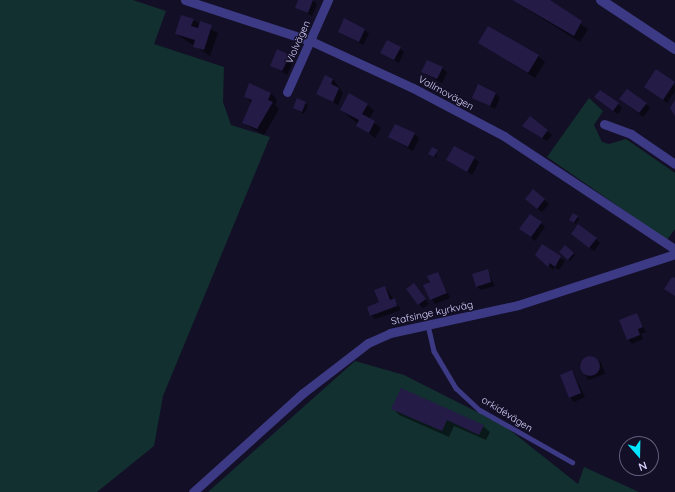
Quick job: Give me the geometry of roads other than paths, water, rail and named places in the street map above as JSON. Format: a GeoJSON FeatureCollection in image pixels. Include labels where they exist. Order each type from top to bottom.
{"type":"FeatureCollection","features":[{"type":"Feature","properties":{"kind":"street","name":"Vallmovägen"},"geometry":{"type":"LineString","coordinates":[[185,0],[311,41],[504,136],[675,248]]}},
{"type":"Feature","properties":{"kind":"street","name":"Violvägen"},"geometry":{"type":"LineString","coordinates":[[287,92],[328,0]]}},
{"type":"Feature","properties":{"kind":"street"},"geometry":{"type":"LineString","coordinates":[[601,0],[675,49]]}},
{"type":"Feature","properties":{"kind":"street"},"geometry":{"type":"LineString","coordinates":[[604,124],[631,134],[675,164]]}},
{"type":"Feature","properties":{"kind":"street","name":"Stafsinge kyrkväg"},"geometry":{"type":"LineString","coordinates":[[193,492],[342,361],[390,333],[518,305],[675,254]]}},
{"type":"Feature","properties":{"kind":"lane","name":"orkidévägen"},"geometry":{"type":"LineString","coordinates":[[427,324],[434,351],[456,388],[480,410],[572,462]]}}]}
